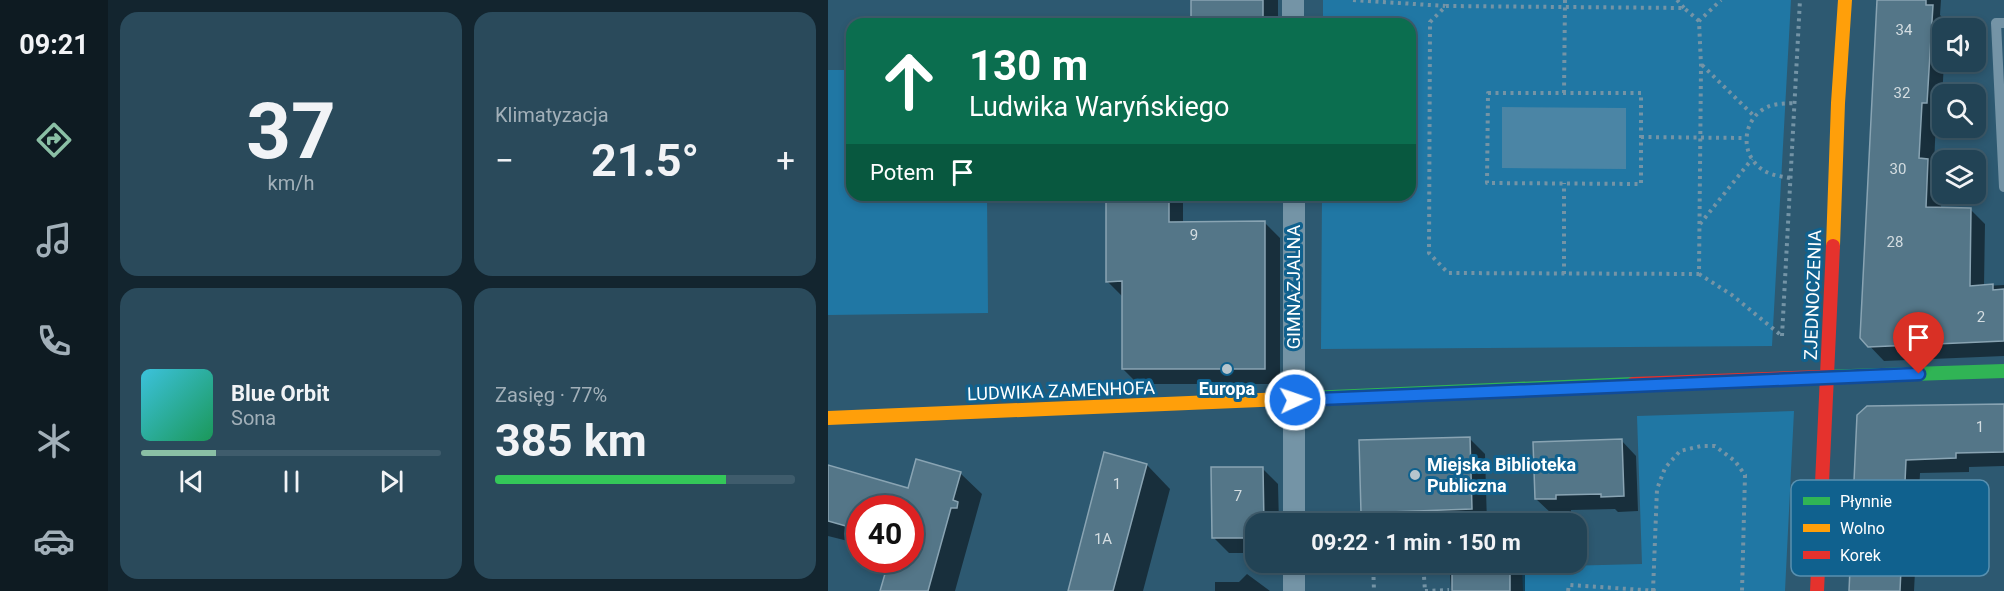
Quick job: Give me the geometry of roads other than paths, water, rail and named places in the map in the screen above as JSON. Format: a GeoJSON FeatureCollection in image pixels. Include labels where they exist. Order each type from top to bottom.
{"type":"FeatureCollection","features":[{"type":"Feature","properties":{"kind":"street"},"geometry":{"type":"LineString","coordinates":[[1293,0],[1293,18]]}},
{"type":"Feature","properties":{"kind":"street","name":"ZJEDNOCZENIA"},"geometry":{"type":"LineString","coordinates":[[1822,480],[1838,103],[1845,0]]}},
{"type":"Feature","properties":{"kind":"street","name":"GIMNAZJALNA"},"geometry":{"type":"LineString","coordinates":[[1294,201],[1294,513]]}},
{"type":"Feature","properties":{"kind":"street","name":"LUDWIKA ZAMENHOFA"},"geometry":{"type":"LineString","coordinates":[[828,418],[2004,371]]}},
{"type":"Feature","properties":{"kind":"street"},"geometry":{"type":"LineString","coordinates":[[1293,591],[1294,573]]}},
{"type":"Feature","properties":{"kind":"street","name":"ZJEDNOCZENIA"},"geometry":{"type":"LineString","coordinates":[[1817,591],[1818,576]]}},
{"type":"Feature","properties":{"kind":"lane"},"geometry":{"type":"LineString","coordinates":[[2004,23],[1996,23],[2004,187]]}},
{"type":"Feature","properties":{"kind":"place","name":"Europa"},"geometry":{"type":"Point","coordinates":[1227,369]}},
{"type":"Feature","properties":{"kind":"place","name":"Miejska Biblioteka Publiczna"},"geometry":{"type":"Point","coordinates":[1415,475]}}]}
